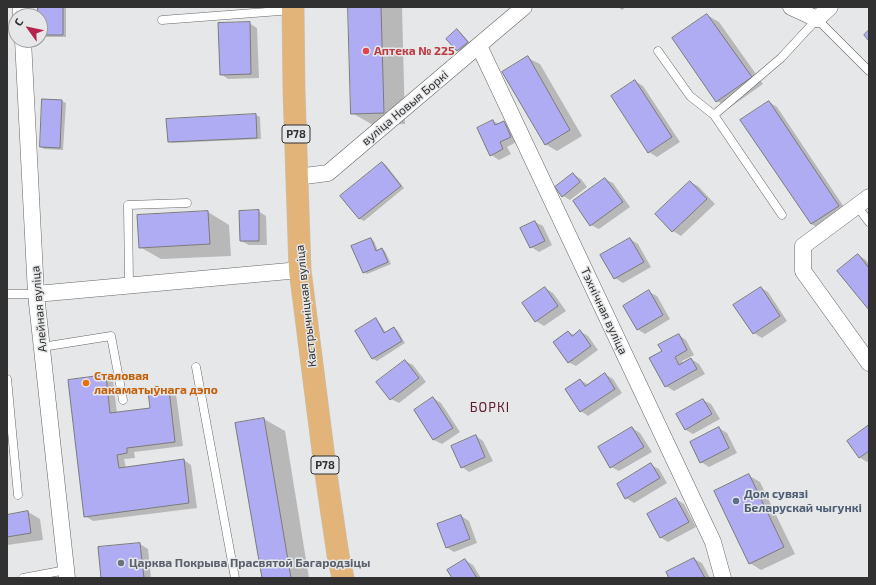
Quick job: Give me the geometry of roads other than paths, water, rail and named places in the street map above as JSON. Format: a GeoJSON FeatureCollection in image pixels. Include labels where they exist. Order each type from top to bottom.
{"type":"FeatureCollection","features":[{"type":"Feature","properties":{"kind":"main road","name":"Кастрычніцкая вуліца"},"geometry":{"type":"LineString","coordinates":[[294,8],[300,270],[326,474],[338,555],[343,578]]}},
{"type":"Feature","properties":{"kind":"street","name":"вуліца Новыя Боркі"},"geometry":{"type":"LineString","coordinates":[[297,177],[328,173],[524,7]]}},
{"type":"Feature","properties":{"kind":"street"},"geometry":{"type":"LineString","coordinates":[[791,7],[817,19],[830,7]]}},
{"type":"Feature","properties":{"kind":"street","name":"Тэхнічная вуліца"},"geometry":{"type":"LineString","coordinates":[[479,46],[713,542],[723,578]]}},
{"type":"Feature","properties":{"kind":"street","name":"Алейная вуліца"},"geometry":{"type":"LineString","coordinates":[[23,48],[36,294],[66,574]]}},
{"type":"Feature","properties":{"kind":"street"},"geometry":{"type":"LineString","coordinates":[[863,202],[803,246],[803,271],[869,363]]}},
{"type":"Feature","properties":{"kind":"street"},"geometry":{"type":"LineString","coordinates":[[36,294],[300,270]]}},
{"type":"Feature","properties":{"kind":"lane"},"geometry":{"type":"LineString","coordinates":[[162,20],[294,8]]}},
{"type":"Feature","properties":{"kind":"lane"},"geometry":{"type":"LineString","coordinates":[[714,115],[781,58],[817,19],[869,71]]}},
{"type":"Feature","properties":{"kind":"lane"},"geometry":{"type":"LineString","coordinates":[[658,51],[690,96],[714,115],[782,215]]}},
{"type":"Feature","properties":{"kind":"lane"},"geometry":{"type":"LineString","coordinates":[[863,202],[869,222]]}},
{"type":"Feature","properties":{"kind":"lane"},"geometry":{"type":"LineString","coordinates":[[129,285],[128,205],[186,203]]}},
{"type":"Feature","properties":{"kind":"lane"},"geometry":{"type":"LineString","coordinates":[[7,294],[36,294]]}},
{"type":"Feature","properties":{"kind":"lane"},"geometry":{"type":"LineString","coordinates":[[42,348],[111,336],[122,400]]}},
{"type":"Feature","properties":{"kind":"lane"},"geometry":{"type":"LineString","coordinates":[[196,367],[235,578]]}},
{"type":"Feature","properties":{"kind":"lane"},"geometry":{"type":"LineString","coordinates":[[7,379],[18,495]]}},
{"type":"Feature","properties":{"kind":"lane"},"geometry":{"type":"LineString","coordinates":[[23,578],[66,574]]}},
{"type":"Feature","properties":{"kind":"place","name":"Аптека № 225"},"geometry":{"type":"Point","coordinates":[366,51]}},
{"type":"Feature","properties":{"kind":"place","name":"Сталовая лакаматыўнага дэпо"},"geometry":{"type":"Point","coordinates":[86,383]}},
{"type":"Feature","properties":{"kind":"place","name":"Дом сувязі Беларускай чыгункі"},"geometry":{"type":"Point","coordinates":[736,501]}},
{"type":"Feature","properties":{"kind":"place","name":"Царква Покрыва Прасвятой Багародзіцы"},"geometry":{"type":"Point","coordinates":[121,563]}},
{"type":"Feature","properties":{"kind":"district","name":"БОРКІ"},"geometry":{"type":"Point","coordinates":[490,408]}}]}
